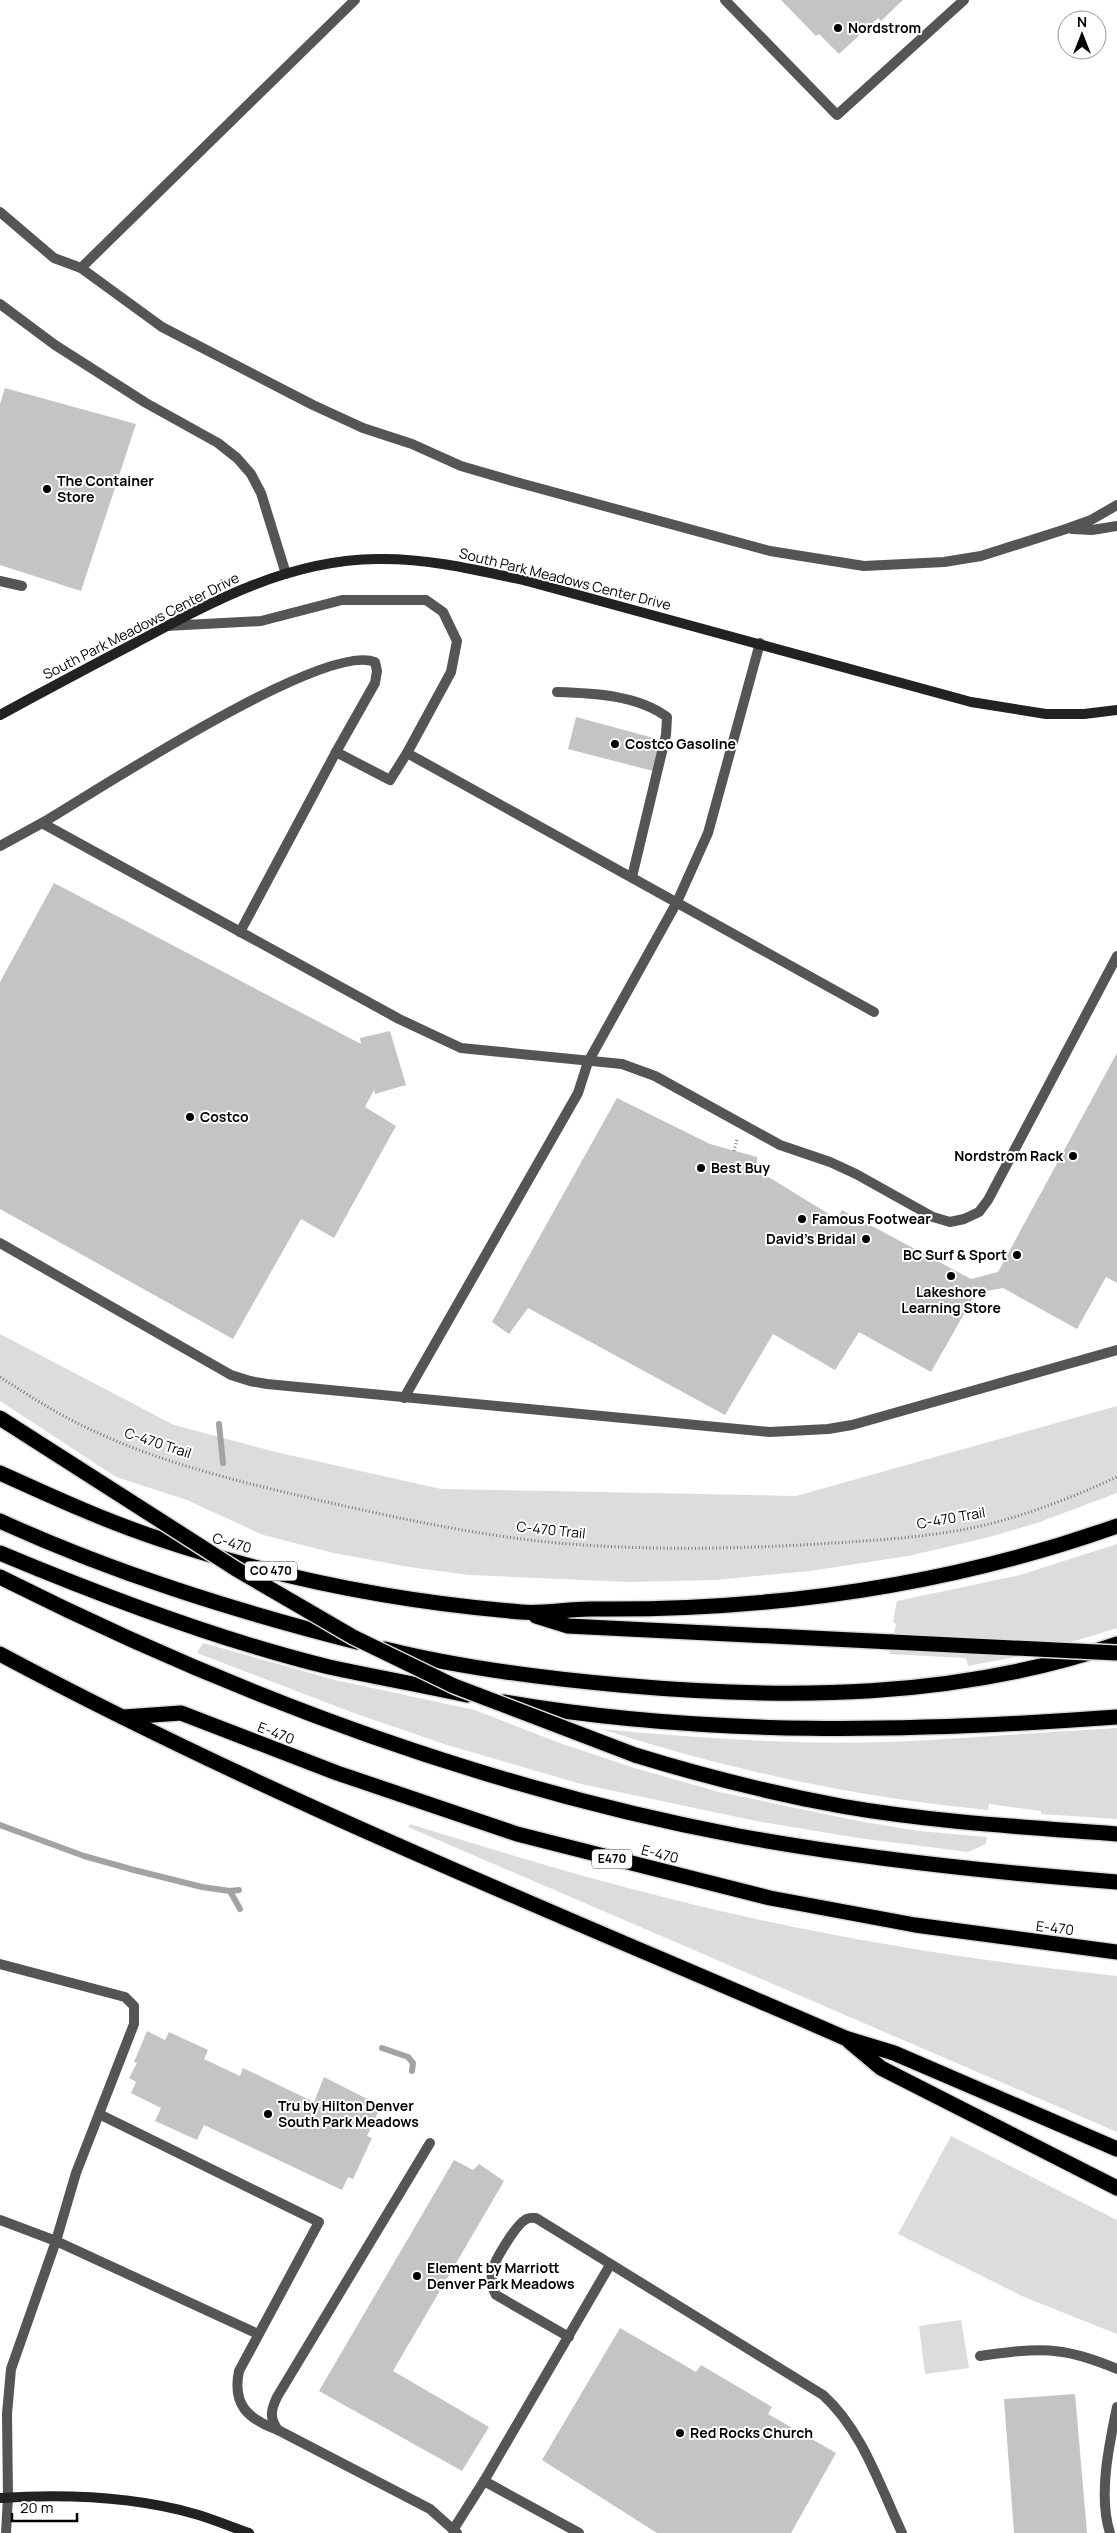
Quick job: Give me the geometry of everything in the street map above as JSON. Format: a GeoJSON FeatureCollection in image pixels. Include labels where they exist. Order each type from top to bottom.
{"type":"FeatureCollection","features":[{"type":"Feature","properties":{"kind":"highway"},"geometry":{"type":"LineString","coordinates":[[0,1418],[236,1569],[335,1627],[454,1686],[514,1711],[671,1767],[785,1794],[906,1815],[1117,1834]]}},
{"type":"Feature","properties":{"kind":"highway","name":"C-470"},"geometry":{"type":"LineString","coordinates":[[0,1473],[75,1507],[148,1535],[268,1570],[363,1591],[525,1613]]}},
{"type":"Feature","properties":{"kind":"highway"},"geometry":{"type":"LineString","coordinates":[[0,1521],[69,1551],[155,1584],[279,1622],[403,1653],[494,1670],[588,1682],[687,1690],[758,1693],[881,1691],[1015,1674],[1117,1644]]}},
{"type":"Feature","properties":{"kind":"highway"},"geometry":{"type":"LineString","coordinates":[[525,1613],[583,1609],[694,1608],[831,1595],[898,1584],[982,1566],[1038,1551],[1117,1526]]}},
{"type":"Feature","properties":{"kind":"highway"},"geometry":{"type":"LineString","coordinates":[[0,1554],[170,1618],[300,1659],[381,1678],[512,1703],[666,1722],[797,1729],[911,1729],[1117,1717]]}},
{"type":"Feature","properties":{"kind":"highway"},"geometry":{"type":"LineString","coordinates":[[0,1577],[129,1640],[280,1704],[411,1751],[538,1789],[635,1814],[770,1841],[962,1869],[1117,1882]]}},
{"type":"Feature","properties":{"kind":"highway"},"geometry":{"type":"LineString","coordinates":[[525,1613],[568,1626],[1117,1652]]}},
{"type":"Feature","properties":{"kind":"highway"},"geometry":{"type":"LineString","coordinates":[[0,1654],[122,1717],[400,1847],[845,2038],[894,2052],[1117,2148]]}},
{"type":"Feature","properties":{"kind":"highway","name":"E-470"},"geometry":{"type":"LineString","coordinates":[[122,1717],[181,1713],[337,1773],[517,1834],[770,1898],[916,1925],[1117,1952]]}},
{"type":"Feature","properties":{"kind":"highway"},"geometry":{"type":"LineString","coordinates":[[845,2038],[881,2068],[1117,2188]]}},
{"type":"Feature","properties":{"kind":"main road","name":"South Park Meadows Center Drive"},"geometry":{"type":"LineString","coordinates":[[0,715],[218,599],[262,580],[345,561],[377,559],[411,559],[454,565],[527,581],[971,702],[1046,714],[1117,710]]}},
{"type":"Feature","properties":{"kind":"main road"},"geometry":{"type":"LineString","coordinates":[[4,2498],[50,2496],[125,2500],[194,2514],[249,2533]]}},
{"type":"Feature","properties":{"kind":"street"},"geometry":{"type":"LineString","coordinates":[[82,268],[355,0]]}},
{"type":"Feature","properties":{"kind":"street"},"geometry":{"type":"LineString","coordinates":[[725,0],[837,115],[964,0]]}},
{"type":"Feature","properties":{"kind":"street"},"geometry":{"type":"LineString","coordinates":[[0,212],[54,258],[82,268],[179,337],[363,428],[412,444],[470,468],[770,551],[864,566],[933,563],[981,556],[1091,520],[1117,505]]}},
{"type":"Feature","properties":{"kind":"street"},"geometry":{"type":"LineString","coordinates":[[1,307],[55,346],[146,403],[218,443],[237,458],[251,474],[261,493],[286,574]]}},
{"type":"Feature","properties":{"kind":"street"},"geometry":{"type":"LineString","coordinates":[[1066,529],[1092,530],[1117,526]]}},
{"type":"Feature","properties":{"kind":"street"},"geometry":{"type":"LineString","coordinates":[[0,581],[22,586]]}},
{"type":"Feature","properties":{"kind":"street"},"geometry":{"type":"LineString","coordinates":[[166,626],[261,621],[342,600],[426,600],[443,612],[457,641],[451,672],[408,753],[390,780],[336,752]]}},
{"type":"Feature","properties":{"kind":"street"},"geometry":{"type":"LineString","coordinates":[[404,1398],[578,1093],[588,1062],[676,902],[708,833],[760,643]]}},
{"type":"Feature","properties":{"kind":"street"},"geometry":{"type":"LineString","coordinates":[[0,846],[227,713],[300,677],[344,663],[368,660],[374,662],[377,672],[375,683],[240,932]]}},
{"type":"Feature","properties":{"kind":"street"},"geometry":{"type":"LineString","coordinates":[[557,692],[598,694],[655,708],[667,717],[666,735],[632,877]]}},
{"type":"Feature","properties":{"kind":"street"},"geometry":{"type":"LineString","coordinates":[[408,753],[874,1012]]}},
{"type":"Feature","properties":{"kind":"street"},"geometry":{"type":"LineString","coordinates":[[42,823],[399,1019],[452,1045],[588,1062],[622,1064],[655,1076],[780,1145],[830,1162],[856,1174],[933,1217],[950,1222],[964,1219],[978,1212],[988,1200],[1117,956]]}},
{"type":"Feature","properties":{"kind":"street"},"geometry":{"type":"LineString","coordinates":[[0,1243],[231,1375],[250,1382],[404,1398],[770,1432],[828,1429],[852,1425],[1117,1350]]}},
{"type":"Feature","properties":{"kind":"street"},"geometry":{"type":"LineString","coordinates":[[0,1964],[125,1997],[134,2006],[134,2024],[76,2173],[56,2242],[10,2370],[4,2498],[6,2533]]}},
{"type":"Feature","properties":{"kind":"street"},"geometry":{"type":"LineString","coordinates":[[99,2114],[319,2222],[239,2371],[236,2385],[239,2400],[248,2414],[260,2423],[278,2430],[430,2509],[455,2532],[610,2265]]}},
{"type":"Feature","properties":{"kind":"street"},"geometry":{"type":"LineString","coordinates":[[278,2430],[271,2420],[271,2411],[276,2396],[430,2143]]}},
{"type":"Feature","properties":{"kind":"street"},"geometry":{"type":"LineString","coordinates":[[569,2337],[496,2295],[493,2288],[492,2271],[510,2238],[520,2223],[527,2218],[536,2218],[828,2400],[839,2410],[862,2447],[902,2533]]}},
{"type":"Feature","properties":{"kind":"street"},"geometry":{"type":"LineString","coordinates":[[0,2220],[56,2242],[258,2334]]}},
{"type":"Feature","properties":{"kind":"street"},"geometry":{"type":"LineString","coordinates":[[980,2356],[1025,2350],[1061,2350],[1088,2356],[1117,2369]]}},
{"type":"Feature","properties":{"kind":"street"},"geometry":{"type":"LineString","coordinates":[[1110,2533],[1107,2524],[1106,2498],[1107,2454],[1117,2408]]}},
{"type":"Feature","properties":{"kind":"street"},"geometry":{"type":"LineString","coordinates":[[484,2481],[579,2533]]}},
{"type":"Feature","properties":{"kind":"path","name":"C-470 Trail"},"geometry":{"type":"LineString","coordinates":[[0,1378],[68,1419],[97,1433],[150,1453],[212,1472],[308,1497],[409,1520],[474,1532],[568,1544],[630,1548],[720,1548],[908,1537],[997,1521],[1063,1500],[1117,1477]]}},
{"type":"Feature","properties":{"kind":"shaded area"},"geometry":{"type":"Polygon","coordinates":[[[0,1334],[174,1425],[280,1453],[441,1489],[796,1496],[1117,1406],[1117,1493],[1037,1523],[986,1538],[908,1556],[810,1571],[715,1580],[630,1582],[469,1575],[409,1567],[334,1553],[263,1535],[187,1500],[116,1477],[0,1401],[0,1334]]]}},
{"type":"Feature","properties":{"kind":"shaded area"},"geometry":{"type":"Polygon","coordinates":[[[1117,1544],[1117,1628],[1036,1653],[968,1666],[966,1658],[889,1654],[896,1624],[893,1622],[897,1601],[1020,1575],[1117,1544]]]}},
{"type":"Feature","properties":{"kind":"shaded area"},"geometry":{"type":"Polygon","coordinates":[[[203,1643],[335,1680],[475,1710],[557,1742],[631,1767],[719,1792],[864,1822],[919,1831],[987,1837],[986,1844],[968,1852],[858,1838],[756,1821],[581,1784],[447,1745],[351,1712],[197,1653],[203,1643]]]}},
{"type":"Feature","properties":{"kind":"shaded area"},"geometry":{"type":"Polygon","coordinates":[[[1117,1728],[1117,1819],[1041,1814],[1041,1811],[989,1804],[988,1810],[890,1798],[744,1769],[649,1744],[601,1729],[745,1740],[853,1743],[917,1741],[1117,1728]]]}},
{"type":"Feature","properties":{"kind":"shaded area"},"geometry":{"type":"Polygon","coordinates":[[[410,1824],[605,1882],[726,1912],[893,1945],[1061,1970],[1117,1976],[1117,2132],[408,1827],[410,1824]]]}},
{"type":"Feature","properties":{"kind":"shaded area"},"geometry":{"type":"Polygon","coordinates":[[[951,2136],[1117,2220],[1117,2334],[1024,2297],[898,2234],[951,2136]]]}},
{"type":"Feature","properties":{"kind":"shaded area"},"geometry":{"type":"Polygon","coordinates":[[[961,2320],[969,2368],[925,2374],[919,2326],[961,2320]]]}},
{"type":"Feature","properties":{"kind":"building","name":"Nordstrom"},"geometry":{"type":"Polygon","coordinates":[[[781,0],[903,0],[881,21],[878,18],[839,54],[819,34],[816,36],[781,0]]]}},
{"type":"Feature","properties":{"kind":"building"},"geometry":{"type":"Polygon","coordinates":[[[5,388],[136,424],[81,591],[0,565],[0,404],[5,388]]]}},
{"type":"Feature","properties":{"kind":"building"},"geometry":{"type":"Polygon","coordinates":[[[576,717],[661,740],[653,771],[568,749],[576,717]]]}},
{"type":"Feature","properties":{"kind":"building","name":"Costco"},"geometry":{"type":"Polygon","coordinates":[[[54,883],[361,1044],[360,1038],[390,1031],[406,1085],[375,1094],[374,1090],[365,1107],[396,1126],[334,1238],[301,1219],[233,1339],[0,1209],[0,982],[54,883]]]}},
{"type":"Feature","properties":{"kind":"building"},"geometry":{"type":"Polygon","coordinates":[[[1117,1053],[1117,1283],[1106,1277],[1077,1329],[1003,1288],[976,1293],[931,1372],[859,1332],[835,1370],[773,1334],[725,1415],[528,1308],[509,1334],[492,1322],[617,1098],[710,1144],[757,1157],[757,1170],[837,1219],[842,1210],[971,1279],[998,1272],[1117,1053]]]}},
{"type":"Feature","properties":{"kind":"building","name":"Tru by Hilton Denver South Park Meadows"},"geometry":{"type":"Polygon","coordinates":[[[147,2031],[165,2040],[169,2032],[208,2050],[204,2059],[240,2076],[243,2068],[314,2102],[324,2077],[381,2106],[367,2136],[372,2138],[353,2179],[348,2177],[342,2190],[204,2125],[197,2140],[155,2121],[161,2108],[131,2093],[136,2082],[129,2078],[137,2063],[134,2062],[147,2031]]]}},
{"type":"Feature","properties":{"kind":"building","name":"Element by Marriott Denver Park Meadows"},"geometry":{"type":"Polygon","coordinates":[[[454,2160],[473,2170],[479,2164],[504,2181],[393,2371],[489,2427],[462,2471],[319,2391],[454,2160]]]}},
{"type":"Feature","properties":{"kind":"building","name":"Red Rocks Church"},"geometry":{"type":"Polygon","coordinates":[[[620,2328],[696,2372],[701,2365],[772,2407],[768,2414],[836,2453],[791,2533],[657,2533],[542,2460],[620,2328]]]}},
{"type":"Feature","properties":{"kind":"building"},"geometry":{"type":"Polygon","coordinates":[[[1075,2394],[1087,2533],[1014,2533],[1004,2399],[1075,2394]]]}},
{"type":"Feature","properties":{"kind":"waterway"},"geometry":{"type":"LineString","coordinates":[[219,1424],[223,1463]]}},
{"type":"Feature","properties":{"kind":"waterway"},"geometry":{"type":"LineString","coordinates":[[0,1825],[84,1856],[134,1870],[202,1887],[230,1891],[239,1890]]}},
{"type":"Feature","properties":{"kind":"waterway"},"geometry":{"type":"LineString","coordinates":[[230,1891],[240,1909]]}},
{"type":"Feature","properties":{"kind":"waterway"},"geometry":{"type":"LineString","coordinates":[[382,2048],[408,2057],[413,2063],[412,2071]]}},
{"type":"Feature","properties":{"kind":"place","name":"Nordstrom"},"geometry":{"type":"Point","coordinates":[838,28]}},
{"type":"Feature","properties":{"kind":"place","name":"The Container Store"},"geometry":{"type":"Point","coordinates":[47,489]}},
{"type":"Feature","properties":{"kind":"place","name":"Costco Gasoline"},"geometry":{"type":"Point","coordinates":[615,744]}},
{"type":"Feature","properties":{"kind":"place","name":"Costco"},"geometry":{"type":"Point","coordinates":[190,1117]}},
{"type":"Feature","properties":{"kind":"place","name":"Nordstrom Rack"},"geometry":{"type":"Point","coordinates":[1073,1156]}},
{"type":"Feature","properties":{"kind":"place","name":"Best Buy"},"geometry":{"type":"Point","coordinates":[701,1168]}},
{"type":"Feature","properties":{"kind":"place","name":"Famous Footwear"},"geometry":{"type":"Point","coordinates":[802,1219]}},
{"type":"Feature","properties":{"kind":"place","name":"David's Bridal"},"geometry":{"type":"Point","coordinates":[866,1239]}},
{"type":"Feature","properties":{"kind":"place","name":"BC Surf & Sport"},"geometry":{"type":"Point","coordinates":[1017,1255]}},
{"type":"Feature","properties":{"kind":"place","name":"Lakeshore Learning Store"},"geometry":{"type":"Point","coordinates":[951,1276]}},
{"type":"Feature","properties":{"kind":"place","name":"Tru by Hilton Denver South Park Meadows"},"geometry":{"type":"Point","coordinates":[268,2114]}},
{"type":"Feature","properties":{"kind":"place","name":"Element by Marriott Denver Park Meadows"},"geometry":{"type":"Point","coordinates":[417,2276]}},
{"type":"Feature","properties":{"kind":"place","name":"Red Rocks Church"},"geometry":{"type":"Point","coordinates":[680,2433]}}]}
